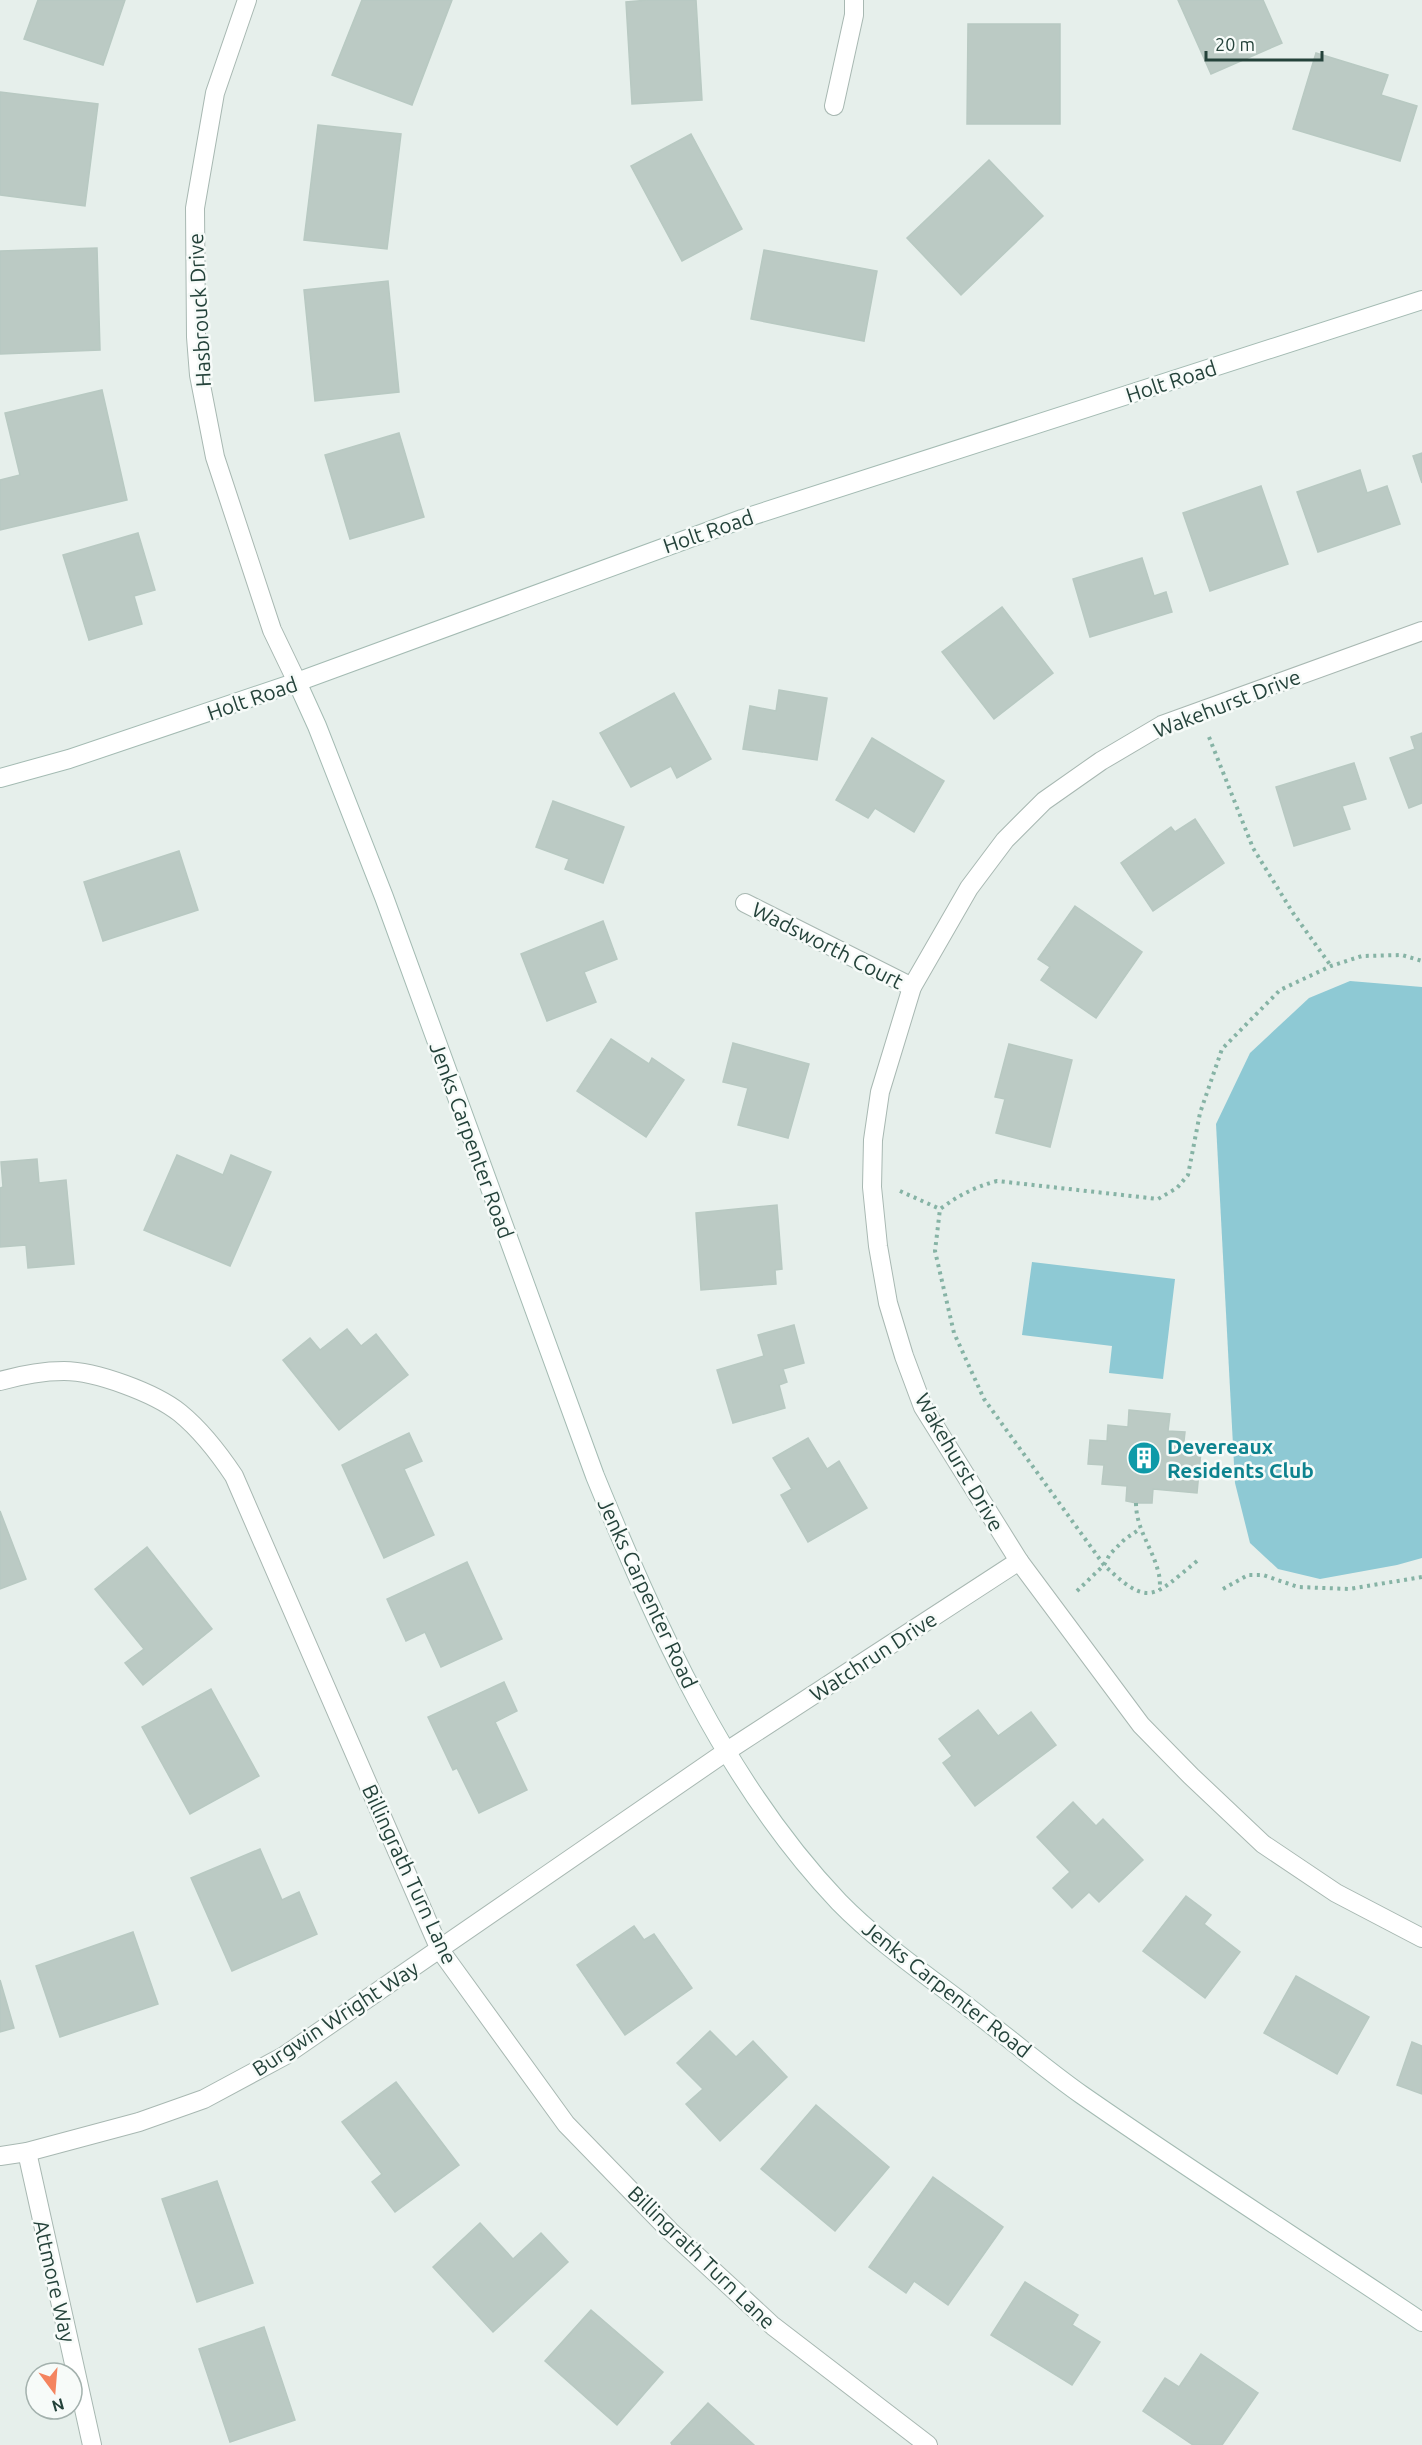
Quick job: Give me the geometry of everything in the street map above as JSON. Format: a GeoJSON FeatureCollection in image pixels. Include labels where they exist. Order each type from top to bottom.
{"type":"FeatureCollection","features":[{"type":"Feature","properties":{"kind":"street","name":"Hasbrouck Drive"},"geometry":{"type":"LineString","coordinates":[[247,0],[215,93],[195,208],[196,337],[199,375],[215,457],[272,630],[297,682]]}},
{"type":"Feature","properties":{"kind":"street"},"geometry":{"type":"LineString","coordinates":[[834,106],[854,15],[854,0]]}},
{"type":"Feature","properties":{"kind":"street","name":"Holt Road"},"geometry":{"type":"LineString","coordinates":[[0,778],[69,759],[297,682],[742,519],[1422,300]]}},
{"type":"Feature","properties":{"kind":"street","name":"Wakehurst Drive"},"geometry":{"type":"LineString","coordinates":[[1422,631],[1162,724],[1101,761],[1044,801],[1005,840],[969,888],[912,987],[880,1092],[873,1140],[872,1187],[878,1246],[888,1303],[923,1407],[1019,1561],[1141,1725],[1263,1844],[1336,1893],[1422,1938]]}},
{"type":"Feature","properties":{"kind":"street","name":"Jenks Carpenter Road"},"geometry":{"type":"LineString","coordinates":[[297,682],[317,726],[384,897],[595,1476],[674,1658],[727,1751],[796,1852],[840,1903],[885,1942],[1080,2094],[1422,2322]]}},
{"type":"Feature","properties":{"kind":"street","name":"Wadsworth Court"},"geometry":{"type":"LineString","coordinates":[[745,903],[912,987]]}},
{"type":"Feature","properties":{"kind":"street","name":"Billingrath Turn Lane"},"geometry":{"type":"LineString","coordinates":[[0,1381],[21,1375],[65,1371],[116,1381],[147,1394],[178,1411],[213,1446],[234,1476],[440,1950],[567,2124],[670,2231],[773,2326],[925,2444]]}},
{"type":"Feature","properties":{"kind":"street","name":"Watchrun Drive"},"geometry":{"type":"LineString","coordinates":[[727,1751],[1019,1561]]}},
{"type":"Feature","properties":{"kind":"street","name":"Burgwin Wright Way"},"geometry":{"type":"LineString","coordinates":[[0,2156],[27,2152],[139,2122],[204,2099],[284,2056],[727,1751]]}},
{"type":"Feature","properties":{"kind":"street","name":"Attmore Way"},"geometry":{"type":"LineString","coordinates":[[27,2152],[92,2445]]}},
{"type":"Feature","properties":{"kind":"path"},"geometry":{"type":"LineString","coordinates":[[1199,710],[1253,848],[1293,913],[1331,966]]}},
{"type":"Feature","properties":{"kind":"path"},"geometry":{"type":"LineString","coordinates":[[940,1209],[977,1186],[997,1181],[1158,1199],[1177,1188],[1188,1175],[1200,1113],[1222,1049],[1280,990],[1331,966],[1362,956],[1402,955],[1422,961]]}},
{"type":"Feature","properties":{"kind":"path"},"geometry":{"type":"LineString","coordinates":[[872,1187],[902,1191],[940,1209]]}},
{"type":"Feature","properties":{"kind":"path"},"geometry":{"type":"LineString","coordinates":[[940,1209],[935,1251],[954,1333],[984,1399],[1104,1565],[1124,1584],[1138,1593],[1160,1591],[1197,1561]]}},
{"type":"Feature","properties":{"kind":"path"},"geometry":{"type":"LineString","coordinates":[[1136,1503],[1140,1529],[1158,1570],[1160,1591]]}},
{"type":"Feature","properties":{"kind":"path"},"geometry":{"type":"LineString","coordinates":[[1075,1593],[1104,1565],[1110,1554],[1125,1539],[1140,1529]]}},
{"type":"Feature","properties":{"kind":"path"},"geometry":{"type":"LineString","coordinates":[[1223,1589],[1248,1575],[1263,1575],[1298,1587],[1348,1588],[1422,1576]]}},
{"type":"Feature","properties":{"kind":"water"},"geometry":{"type":"Polygon","coordinates":[[[1350,981],[1422,987],[1422,1558],[1397,1565],[1320,1579],[1278,1569],[1250,1543],[1235,1483],[1216,1124],[1250,1053],[1309,998],[1350,981]]]}},
{"type":"Feature","properties":{"kind":"water"},"geometry":{"type":"Polygon","coordinates":[[[1032,1262],[1175,1279],[1163,1379],[1109,1373],[1112,1346],[1022,1335],[1032,1262]]]}},
{"type":"Feature","properties":{"kind":"building"},"geometry":{"type":"Polygon","coordinates":[[[38,0],[125,0],[103,65],[24,39],[38,0]]]}},
{"type":"Feature","properties":{"kind":"building"},"geometry":{"type":"Polygon","coordinates":[[[362,0],[452,0],[412,105],[332,75],[362,0]]]}},
{"type":"Feature","properties":{"kind":"building"},"geometry":{"type":"Polygon","coordinates":[[[696,0],[702,100],[632,104],[626,2],[696,0]]]}},
{"type":"Feature","properties":{"kind":"building"},"geometry":{"type":"Polygon","coordinates":[[[1178,0],[1263,0],[1282,43],[1211,74],[1178,0]]]}},
{"type":"Feature","properties":{"kind":"building"},"geometry":{"type":"Polygon","coordinates":[[[968,24],[1060,24],[1060,124],[967,124],[968,24]]]}},
{"type":"Feature","properties":{"kind":"building"},"geometry":{"type":"Polygon","coordinates":[[[1316,53],[1388,75],[1381,95],[1417,106],[1400,161],[1293,129],[1316,53]]]}},
{"type":"Feature","properties":{"kind":"building"},"geometry":{"type":"Polygon","coordinates":[[[0,92],[98,104],[85,206],[0,195],[0,92]]]}},
{"type":"Feature","properties":{"kind":"building"},"geometry":{"type":"Polygon","coordinates":[[[318,125],[401,134],[387,249],[304,240],[318,125]]]}},
{"type":"Feature","properties":{"kind":"building"},"geometry":{"type":"Polygon","coordinates":[[[691,134],[742,229],[682,261],[631,166],[691,134]]]}},
{"type":"Feature","properties":{"kind":"building"},"geometry":{"type":"Polygon","coordinates":[[[989,160],[1043,216],[961,295],[907,238],[989,160]]]}},
{"type":"Feature","properties":{"kind":"building"},"geometry":{"type":"Polygon","coordinates":[[[97,248],[100,350],[0,354],[0,251],[97,248]]]}},
{"type":"Feature","properties":{"kind":"building"},"geometry":{"type":"Polygon","coordinates":[[[764,250],[877,271],[864,341],[751,319],[764,250]]]}},
{"type":"Feature","properties":{"kind":"building"},"geometry":{"type":"Polygon","coordinates":[[[388,281],[399,392],[315,401],[304,290],[388,281]]]}},
{"type":"Feature","properties":{"kind":"building"},"geometry":{"type":"Polygon","coordinates":[[[102,390],[127,500],[0,530],[0,480],[20,475],[5,413],[102,390]]]}},
{"type":"Feature","properties":{"kind":"building"},"geometry":{"type":"Polygon","coordinates":[[[399,433],[424,517],[350,539],[325,455],[399,433]]]}},
{"type":"Feature","properties":{"kind":"building"},"geometry":{"type":"Polygon","coordinates":[[[1422,453],[1422,483],[1413,456],[1422,453]]]}},
{"type":"Feature","properties":{"kind":"building"},"geometry":{"type":"Polygon","coordinates":[[[1360,470],[1367,493],[1387,486],[1400,524],[1318,552],[1297,492],[1360,470]]]}},
{"type":"Feature","properties":{"kind":"building"},"geometry":{"type":"Polygon","coordinates":[[[1261,486],[1288,564],[1210,591],[1183,513],[1261,486]]]}},
{"type":"Feature","properties":{"kind":"building"},"geometry":{"type":"Polygon","coordinates":[[[138,533],[155,590],[134,596],[142,624],[89,640],[63,555],[138,533]]]}},
{"type":"Feature","properties":{"kind":"building"},"geometry":{"type":"Polygon","coordinates":[[[1142,558],[1154,596],[1166,592],[1172,612],[1090,637],[1073,579],[1142,558]]]}},
{"type":"Feature","properties":{"kind":"building"},"geometry":{"type":"Polygon","coordinates":[[[1002,607],[1053,673],[994,719],[942,652],[1002,607]]]}},
{"type":"Feature","properties":{"kind":"building"},"geometry":{"type":"Polygon","coordinates":[[[779,690],[827,698],[817,760],[743,749],[750,706],[776,711],[779,690]]]}},
{"type":"Feature","properties":{"kind":"building"},"geometry":{"type":"Polygon","coordinates":[[[674,693],[711,759],[677,778],[671,766],[631,787],[600,733],[674,693]]]}},
{"type":"Feature","properties":{"kind":"building"},"geometry":{"type":"Polygon","coordinates":[[[1422,733],[1422,803],[1409,808],[1390,758],[1415,749],[1411,737],[1422,733]]]}},
{"type":"Feature","properties":{"kind":"building"},"geometry":{"type":"Polygon","coordinates":[[[872,738],[944,781],[914,832],[875,808],[868,818],[836,800],[872,738]]]}},
{"type":"Feature","properties":{"kind":"building"},"geometry":{"type":"Polygon","coordinates":[[[1354,763],[1366,799],[1342,806],[1350,829],[1294,846],[1276,787],[1354,763]]]}},
{"type":"Feature","properties":{"kind":"building"},"geometry":{"type":"Polygon","coordinates":[[[553,801],[624,827],[603,883],[565,869],[569,859],[536,847],[553,801]]]}},
{"type":"Feature","properties":{"kind":"building"},"geometry":{"type":"Polygon","coordinates":[[[1195,819],[1224,863],[1153,911],[1121,863],[1171,827],[1175,832],[1195,819]]]}},
{"type":"Feature","properties":{"kind":"building"},"geometry":{"type":"Polygon","coordinates":[[[179,851],[198,910],[103,941],[84,882],[179,851]]]}},
{"type":"Feature","properties":{"kind":"building"},"geometry":{"type":"Polygon","coordinates":[[[1075,906],[1142,952],[1096,1018],[1041,980],[1050,967],[1038,959],[1075,906]]]}},
{"type":"Feature","properties":{"kind":"building"},"geometry":{"type":"Polygon","coordinates":[[[603,921],[617,959],[584,972],[596,1002],[547,1021],[521,954],[603,921]]]}},
{"type":"Feature","properties":{"kind":"building"},"geometry":{"type":"Polygon","coordinates":[[[611,1039],[649,1064],[652,1058],[684,1080],[646,1137],[577,1091],[611,1039]]]}},
{"type":"Feature","properties":{"kind":"building"},"geometry":{"type":"Polygon","coordinates":[[[733,1043],[809,1064],[788,1138],[738,1125],[748,1088],[723,1082],[733,1043]]]}},
{"type":"Feature","properties":{"kind":"building"},"geometry":{"type":"Polygon","coordinates":[[[1009,1044],[1072,1060],[1050,1147],[996,1133],[1005,1099],[995,1097],[1009,1044]]]}},
{"type":"Feature","properties":{"kind":"building"},"geometry":{"type":"Polygon","coordinates":[[[177,1155],[223,1175],[231,1155],[271,1172],[230,1266],[144,1230],[177,1155]]]}},
{"type":"Feature","properties":{"kind":"building"},"geometry":{"type":"Polygon","coordinates":[[[37,1159],[39,1183],[66,1180],[74,1264],[28,1268],[26,1245],[0,1247],[0,1188],[3,1187],[1,1162],[37,1159]]]}},
{"type":"Feature","properties":{"kind":"building"},"geometry":{"type":"Polygon","coordinates":[[[777,1205],[782,1269],[775,1270],[776,1284],[701,1290],[696,1213],[777,1205]]]}},
{"type":"Feature","properties":{"kind":"building"},"geometry":{"type":"Polygon","coordinates":[[[794,1325],[804,1363],[783,1369],[787,1382],[779,1385],[785,1408],[733,1423],[717,1370],[764,1356],[758,1335],[794,1325]]]}},
{"type":"Feature","properties":{"kind":"building"},"geometry":{"type":"Polygon","coordinates":[[[347,1329],[361,1346],[376,1334],[408,1375],[339,1430],[283,1360],[310,1338],[320,1350],[347,1329]]]}},
{"type":"Feature","properties":{"kind":"building","name":"Devereaux Residents Club"},"geometry":{"type":"Polygon","coordinates":[[[1129,1410],[1170,1414],[1168,1431],[1185,1432],[1183,1450],[1201,1451],[1197,1493],[1153,1489],[1152,1503],[1136,1503],[1126,1501],[1127,1486],[1102,1484],[1104,1465],[1088,1464],[1090,1440],[1107,1441],[1108,1425],[1128,1427],[1129,1410]]]}},
{"type":"Feature","properties":{"kind":"building"},"geometry":{"type":"Polygon","coordinates":[[[409,1433],[422,1461],[404,1469],[434,1535],[384,1558],[342,1465],[409,1433]]]}},
{"type":"Feature","properties":{"kind":"building"},"geometry":{"type":"Polygon","coordinates":[[[808,1438],[827,1469],[839,1461],[867,1508],[808,1542],[781,1495],[792,1489],[773,1458],[808,1438]]]}},
{"type":"Feature","properties":{"kind":"building"},"geometry":{"type":"Polygon","coordinates":[[[0,1511],[26,1579],[0,1589],[0,1511]]]}},
{"type":"Feature","properties":{"kind":"building"},"geometry":{"type":"Polygon","coordinates":[[[147,1547],[212,1629],[143,1685],[125,1663],[144,1649],[95,1589],[147,1547]]]}},
{"type":"Feature","properties":{"kind":"building"},"geometry":{"type":"Polygon","coordinates":[[[467,1562],[502,1639],[441,1667],[425,1632],[406,1641],[387,1599],[467,1562]]]}},
{"type":"Feature","properties":{"kind":"building"},"geometry":{"type":"Polygon","coordinates":[[[504,1682],[517,1711],[495,1722],[527,1790],[479,1813],[457,1768],[453,1770],[428,1717],[504,1682]]]}},
{"type":"Feature","properties":{"kind":"building"},"geometry":{"type":"Polygon","coordinates":[[[211,1689],[259,1776],[190,1814],[142,1727],[211,1689]]]}},
{"type":"Feature","properties":{"kind":"building"},"geometry":{"type":"Polygon","coordinates":[[[978,1710],[998,1736],[1031,1712],[1056,1745],[975,1806],[943,1763],[952,1756],[939,1739],[978,1710]]]}},
{"type":"Feature","properties":{"kind":"building"},"geometry":{"type":"Polygon","coordinates":[[[1073,1802],[1096,1826],[1103,1819],[1143,1860],[1099,1902],[1089,1892],[1072,1908],[1053,1888],[1070,1872],[1037,1837],[1073,1802]]]}},
{"type":"Feature","properties":{"kind":"building"},"geometry":{"type":"Polygon","coordinates":[[[260,1849],[282,1900],[299,1892],[317,1934],[232,1971],[191,1878],[260,1849]]]}},
{"type":"Feature","properties":{"kind":"building"},"geometry":{"type":"Polygon","coordinates":[[[1186,1896],[1211,1915],[1204,1924],[1240,1952],[1205,1998],[1143,1951],[1186,1896]]]}},
{"type":"Feature","properties":{"kind":"building"},"geometry":{"type":"Polygon","coordinates":[[[634,1926],[644,1940],[654,1934],[692,1988],[625,2035],[577,1965],[634,1926]]]}},
{"type":"Feature","properties":{"kind":"building"},"geometry":{"type":"Polygon","coordinates":[[[133,1932],[158,2004],[60,2037],[36,1966],[133,1932]]]}},
{"type":"Feature","properties":{"kind":"building"},"geometry":{"type":"Polygon","coordinates":[[[1296,1976],[1369,2017],[1337,2074],[1264,2033],[1296,1976]]]}},
{"type":"Feature","properties":{"kind":"building"},"geometry":{"type":"Polygon","coordinates":[[[0,1980],[14,2028],[0,2032],[0,1980]]]}},
{"type":"Feature","properties":{"kind":"building"},"geometry":{"type":"Polygon","coordinates":[[[710,2031],[736,2057],[753,2041],[787,2077],[720,2141],[686,2104],[703,2089],[677,2063],[710,2031]]]}},
{"type":"Feature","properties":{"kind":"building"},"geometry":{"type":"Polygon","coordinates":[[[1412,2042],[1422,2046],[1422,2094],[1397,2085],[1412,2042]]]}},
{"type":"Feature","properties":{"kind":"building"},"geometry":{"type":"Polygon","coordinates":[[[396,2082],[459,2165],[395,2212],[372,2182],[382,2174],[342,2122],[396,2082]]]}},
{"type":"Feature","properties":{"kind":"building"},"geometry":{"type":"Polygon","coordinates":[[[816,2105],[889,2167],[835,2231],[761,2169],[816,2105]]]}},
{"type":"Feature","properties":{"kind":"building"},"geometry":{"type":"Polygon","coordinates":[[[933,2177],[1003,2227],[948,2305],[914,2281],[906,2293],[869,2267],[933,2177]]]}},
{"type":"Feature","properties":{"kind":"building"},"geometry":{"type":"Polygon","coordinates":[[[217,2181],[253,2283],[197,2302],[162,2199],[217,2181]]]}},
{"type":"Feature","properties":{"kind":"building"},"geometry":{"type":"Polygon","coordinates":[[[480,2223],[513,2259],[541,2233],[568,2262],[493,2332],[433,2267],[480,2223]]]}},
{"type":"Feature","properties":{"kind":"building"},"geometry":{"type":"Polygon","coordinates":[[[1025,2282],[1078,2315],[1072,2325],[1100,2342],[1072,2385],[991,2335],[1025,2282]]]}},
{"type":"Feature","properties":{"kind":"building"},"geometry":{"type":"Polygon","coordinates":[[[591,2310],[663,2372],[617,2425],[545,2361],[591,2310]]]}},
{"type":"Feature","properties":{"kind":"building"},"geometry":{"type":"Polygon","coordinates":[[[264,2327],[295,2420],[230,2442],[199,2349],[264,2327]]]}},
{"type":"Feature","properties":{"kind":"building"},"geometry":{"type":"Polygon","coordinates":[[[1201,2354],[1258,2393],[1222,2445],[1193,2445],[1143,2411],[1165,2378],[1179,2387],[1201,2354]]]}},
{"type":"Feature","properties":{"kind":"building"},"geometry":{"type":"Polygon","coordinates":[[[708,2403],[754,2445],[672,2445],[671,2443],[708,2403]]]}},
{"type":"Feature","properties":{"kind":"place","name":"Devereaux Residents Club"},"geometry":{"type":"Point","coordinates":[1144,1458]}}]}
